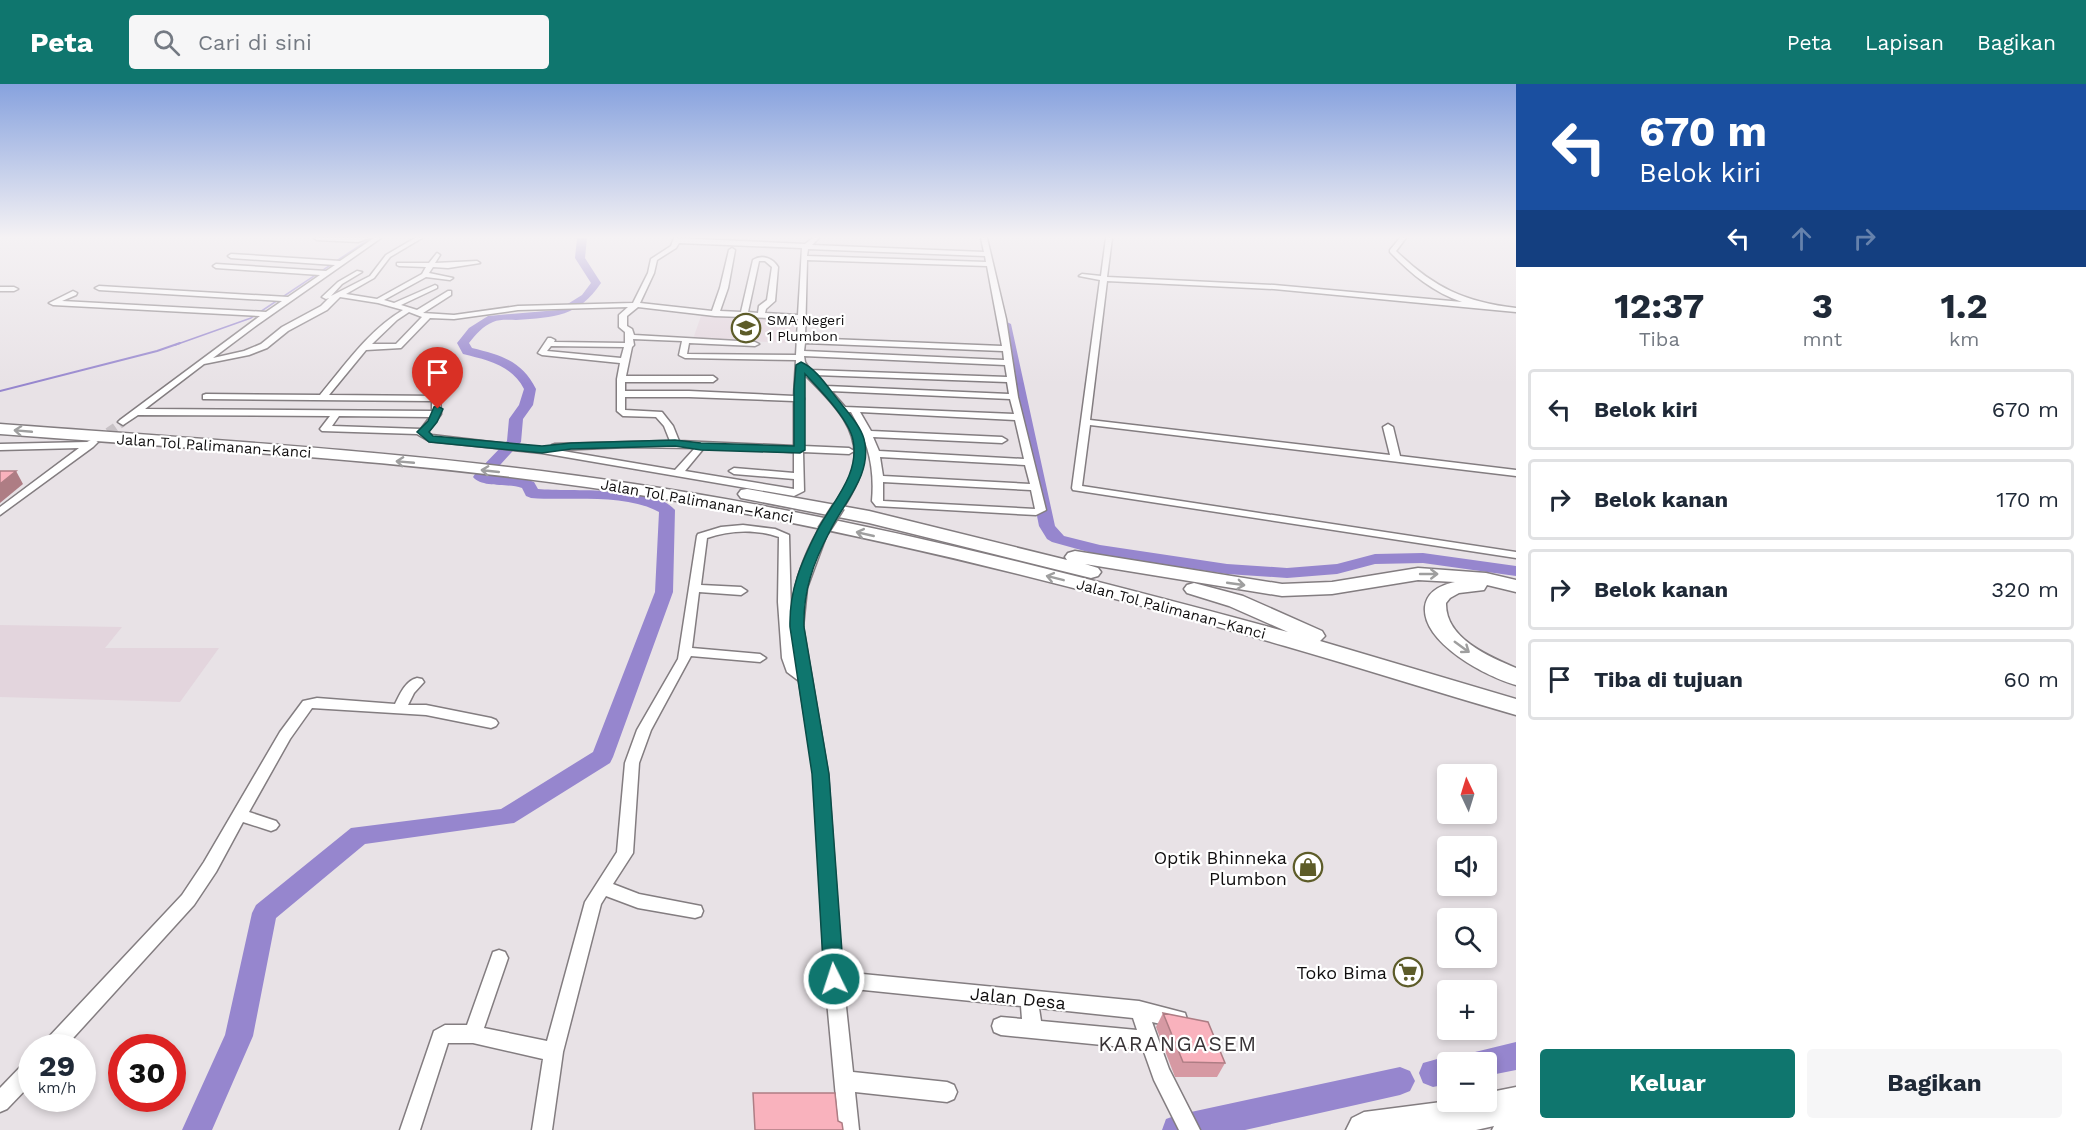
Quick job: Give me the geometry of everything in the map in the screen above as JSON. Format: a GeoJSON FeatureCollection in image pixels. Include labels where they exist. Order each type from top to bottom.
{"type":"FeatureCollection","features":[{"type":"Feature","properties":{"kind":"highway","name":"Jalan Tol Palimanan–Kanci"},"geometry":{"type":"LineString","coordinates":[[0,415],[476,454],[659,479],[869,517],[1138,584],[1516,692]]}},
{"type":"Feature","properties":{"kind":"highway","name":"Jalan Tol Palimanan–Kanci"},"geometry":{"type":"LineString","coordinates":[[0,429],[464,468],[522,460],[633,489],[769,512],[954,553],[1162,605],[1516,707]]}},
{"type":"Feature","properties":{"kind":"highway"},"geometry":{"type":"LineString","coordinates":[[314,454],[327,441]]}},
{"type":"Feature","properties":{"kind":"highway"},"geometry":{"type":"LineString","coordinates":[[869,517],[1096,562],[1282,590],[1332,588],[1436,574],[1486,579],[1516,588]]}},
{"type":"Feature","properties":{"kind":"highway"},"geometry":{"type":"LineString","coordinates":[[1096,562],[1236,601],[1314,636]]}},
{"type":"Feature","properties":{"kind":"highway"},"geometry":{"type":"LineString","coordinates":[[1516,588],[1485,585],[1453,588],[1437,599],[1434,612],[1436,621],[1453,641],[1478,658],[1516,677]]}},
{"type":"Feature","properties":{"kind":"highway"},"geometry":{"type":"LineString","coordinates":[[1364,1130],[1442,1120],[1516,1104]]}},
{"type":"Feature","properties":{"kind":"highway"},"geometry":{"type":"LineString","coordinates":[[1510,1130],[1516,1129]]}},
{"type":"Feature","properties":{"kind":"street"},"geometry":{"type":"LineString","coordinates":[[123,422],[262,314],[302,287]]}},
{"type":"Feature","properties":{"kind":"street"},"geometry":{"type":"LineString","coordinates":[[336,287],[325,296],[378,301],[428,316],[459,317],[511,308],[636,305],[668,312],[802,317]]}},
{"type":"Feature","properties":{"kind":"street"},"geometry":{"type":"LineString","coordinates":[[203,362],[249,352],[264,346],[282,331],[321,310],[336,296],[353,287]]}},
{"type":"Feature","properties":{"kind":"street"},"geometry":{"type":"LineString","coordinates":[[378,301],[404,287]]}},
{"type":"Feature","properties":{"kind":"street"},"geometry":{"type":"LineString","coordinates":[[395,305],[435,287]]}},
{"type":"Feature","properties":{"kind":"street"},"geometry":{"type":"LineString","coordinates":[[645,287],[636,305],[622,315],[623,327],[629,331],[630,341],[621,379],[622,412],[659,414],[668,426],[675,443]]}},
{"type":"Feature","properties":{"kind":"street"},"geometry":{"type":"LineString","coordinates":[[715,314],[724,287]]}},
{"type":"Feature","properties":{"kind":"street"},"geometry":{"type":"LineString","coordinates":[[744,315],[750,287]]}},
{"type":"Feature","properties":{"kind":"street"},"geometry":{"type":"LineString","coordinates":[[761,315],[762,308],[771,301],[773,287]]}},
{"type":"Feature","properties":{"kind":"street"},"geometry":{"type":"LineString","coordinates":[[542,450],[791,493],[799,491],[803,287]]}},
{"type":"Feature","properties":{"kind":"street"},"geometry":{"type":"LineString","coordinates":[[854,410],[869,434],[877,454],[880,479],[877,501],[889,505],[1036,512],[1041,510],[1014,397],[995,287]]}},
{"type":"Feature","properties":{"kind":"street"},"geometry":{"type":"LineString","coordinates":[[1103,287],[1077,488],[1516,555]]}},
{"type":"Feature","properties":{"kind":"street"},"geometry":{"type":"LineString","coordinates":[[1270,287],[1516,310]]}},
{"type":"Feature","properties":{"kind":"street"},"geometry":{"type":"LineString","coordinates":[[1439,287],[1478,305]]}},
{"type":"Feature","properties":{"kind":"street"},"geometry":{"type":"LineString","coordinates":[[99,288],[286,298]]}},
{"type":"Feature","properties":{"kind":"street"},"geometry":{"type":"LineString","coordinates":[[0,289],[14,289]]}},
{"type":"Feature","properties":{"kind":"street"},"geometry":{"type":"LineString","coordinates":[[1463,292],[1478,305]]}},
{"type":"Feature","properties":{"kind":"street"},"geometry":{"type":"LineString","coordinates":[[73,293],[54,303],[262,314]]}},
{"type":"Feature","properties":{"kind":"street"},"geometry":{"type":"LineString","coordinates":[[418,313],[448,293]]}},
{"type":"Feature","properties":{"kind":"street"},"geometry":{"type":"LineString","coordinates":[[76,304],[93,295]]}},
{"type":"Feature","properties":{"kind":"street"},"geometry":{"type":"LineString","coordinates":[[103,306],[118,297]]}},
{"type":"Feature","properties":{"kind":"street"},"geometry":{"type":"LineString","coordinates":[[127,307],[142,298]]}},
{"type":"Feature","properties":{"kind":"street"},"geometry":{"type":"LineString","coordinates":[[156,308],[170,300]]}},
{"type":"Feature","properties":{"kind":"street"},"geometry":{"type":"LineString","coordinates":[[180,310],[194,301]]}},
{"type":"Feature","properties":{"kind":"street"},"geometry":{"type":"LineString","coordinates":[[206,311],[217,304]]}},
{"type":"Feature","properties":{"kind":"street"},"geometry":{"type":"LineString","coordinates":[[322,398],[364,347],[394,318],[409,309]]}},
{"type":"Feature","properties":{"kind":"street"},"geometry":{"type":"LineString","coordinates":[[364,347],[398,346],[428,316]]}},
{"type":"Feature","properties":{"kind":"street"},"geometry":{"type":"LineString","coordinates":[[624,361],[542,354],[549,342],[685,339],[687,341],[755,344]]}},
{"type":"Feature","properties":{"kind":"street"},"geometry":{"type":"LineString","coordinates":[[801,340],[1005,349]]}},
{"type":"Feature","properties":{"kind":"street"},"geometry":{"type":"LineString","coordinates":[[687,341],[683,355],[685,356],[802,362],[1011,380]]}},
{"type":"Feature","properties":{"kind":"street"},"geometry":{"type":"LineString","coordinates":[[802,362],[1009,363]]}},
{"type":"Feature","properties":{"kind":"street"},"geometry":{"type":"LineString","coordinates":[[802,362],[854,428],[859,440],[860,455],[855,478],[824,531],[802,578],[796,603],[797,627],[821,774],[834,979],[849,1130]]}},
{"type":"Feature","properties":{"kind":"street"},"geometry":{"type":"LineString","coordinates":[[621,379],[713,379]]}},
{"type":"Feature","properties":{"kind":"street"},"geometry":{"type":"LineString","coordinates":[[737,396],[738,385]]}},
{"type":"Feature","properties":{"kind":"street"},"geometry":{"type":"LineString","coordinates":[[824,388],[1014,397]]}},
{"type":"Feature","properties":{"kind":"street"},"geometry":{"type":"LineString","coordinates":[[621,394],[800,399]]}},
{"type":"Feature","properties":{"kind":"street"},"geometry":{"type":"LineString","coordinates":[[206,397],[437,398],[436,414],[423,432]]}},
{"type":"Feature","properties":{"kind":"street"},"geometry":{"type":"LineString","coordinates":[[225,412],[240,398]]}},
{"type":"Feature","properties":{"kind":"street"},"geometry":{"type":"LineString","coordinates":[[841,409],[1019,417]]}},
{"type":"Feature","properties":{"kind":"street"},"geometry":{"type":"LineString","coordinates":[[136,412],[436,414]]}},
{"type":"Feature","properties":{"kind":"street"},"geometry":{"type":"LineString","coordinates":[[337,413],[325,429],[423,432],[429,438],[504,446],[522,460],[542,450],[571,446],[675,443],[701,446],[849,451]]}},
{"type":"Feature","properties":{"kind":"street"},"geometry":{"type":"LineString","coordinates":[[1085,422],[1516,473]]}},
{"type":"Feature","properties":{"kind":"street"},"geometry":{"type":"LineString","coordinates":[[1388,427],[1396,459]]}},
{"type":"Feature","properties":{"kind":"street"},"geometry":{"type":"LineString","coordinates":[[869,434],[1002,440]]}},
{"type":"Feature","properties":{"kind":"street"},"geometry":{"type":"LineString","coordinates":[[0,447],[91,444],[0,512]]}},
{"type":"Feature","properties":{"kind":"street"},"geometry":{"type":"LineString","coordinates":[[678,473],[701,446]]}},
{"type":"Feature","properties":{"kind":"street"},"geometry":{"type":"LineString","coordinates":[[877,454],[1029,462]]}},
{"type":"Feature","properties":{"kind":"street"},"geometry":{"type":"LineString","coordinates":[[734,471],[799,476]]}},
{"type":"Feature","properties":{"kind":"street"},"geometry":{"type":"LineString","coordinates":[[880,479],[1035,487]]}},
{"type":"Feature","properties":{"kind":"street"},"geometry":{"type":"LineString","coordinates":[[542,1130],[554,1052],[593,902],[625,853],[632,763],[644,730],[687,652],[694,588],[699,570],[699,545],[702,536],[737,529],[760,530],[786,537],[784,602],[788,658],[792,669],[807,680]]}},
{"type":"Feature","properties":{"kind":"street"},"geometry":{"type":"LineString","coordinates":[[694,588],[741,591]]}},
{"type":"Feature","properties":{"kind":"street"},"geometry":{"type":"LineString","coordinates":[[687,652],[760,658]]}},
{"type":"Feature","properties":{"kind":"street"},"geometry":{"type":"LineString","coordinates":[[399,709],[409,690],[417,682]]}},
{"type":"Feature","properties":{"kind":"street"},"geometry":{"type":"LineString","coordinates":[[64,1034],[183,907],[210,867],[285,736],[308,704],[426,710],[491,723]]}},
{"type":"Feature","properties":{"kind":"street"},"geometry":{"type":"LineString","coordinates":[[239,815],[271,825]]}},
{"type":"Feature","properties":{"kind":"street"},"geometry":{"type":"LineString","coordinates":[[602,888],[632,900],[695,911]]}},
{"type":"Feature","properties":{"kind":"street"},"geometry":{"type":"LineString","coordinates":[[473,1035],[499,958]]}},
{"type":"Feature","properties":{"kind":"street","name":"Jalan Desa"},"geometry":{"type":"LineString","coordinates":[[834,979],[1139,1010],[1194,1023]]}},
{"type":"Feature","properties":{"kind":"street"},"geometry":{"type":"LineString","coordinates":[[1029,999],[1033,1029]]}},
{"type":"Feature","properties":{"kind":"street"},"geometry":{"type":"LineString","coordinates":[[1139,1010],[1161,1073],[1187,1124]]}},
{"type":"Feature","properties":{"kind":"street"},"geometry":{"type":"LineString","coordinates":[[1001,1026],[1148,1040]]}},
{"type":"Feature","properties":{"kind":"street"},"geometry":{"type":"LineString","coordinates":[[410,1130],[441,1037],[445,1034],[473,1035],[554,1052]]}},
{"type":"Feature","properties":{"kind":"street"},"geometry":{"type":"LineString","coordinates":[[844,1082],[947,1092]]}},
{"type":"Feature","properties":{"kind":"street"},"geometry":{"type":"LineString","coordinates":[[0,1102],[18,1083]]}},
{"type":"Feature","properties":{"kind":"shaded area","name":"SMA Negeri 1 Plumbon"},"geometry":{"type":"Polygon","coordinates":[[[702,313],[797,317],[792,343],[693,339],[702,313]]]}},
{"type":"Feature","properties":{"kind":"shaded area"},"geometry":{"type":"Polygon","coordinates":[[[0,625],[122,627],[105,648],[219,648],[180,702],[0,697],[0,625]]]}},
{"type":"Feature","properties":{"kind":"building"},"geometry":{"type":"Polygon","coordinates":[[[0,471],[16,471],[0,484],[0,471]]]}},
{"type":"Feature","properties":{"kind":"building"},"geometry":{"type":"Polygon","coordinates":[[[1163,1013],[1208,1022],[1225,1063],[1183,1062],[1163,1013]]]}},
{"type":"Feature","properties":{"kind":"building"},"geometry":{"type":"Polygon","coordinates":[[[753,1093],[835,1093],[838,1121],[842,1123],[843,1130],[755,1130],[753,1093]]]}},
{"type":"Feature","properties":{"kind":"waterway"},"geometry":{"type":"LineString","coordinates":[[175,345],[251,318],[298,287]]}},
{"type":"Feature","properties":{"kind":"waterway"},"geometry":{"type":"LineString","coordinates":[[197,1130],[239,1036],[265,913],[359,835],[506,817],[602,757],[664,592],[667,510],[656,504],[623,497],[531,493],[529,485],[524,483],[501,479],[484,480],[480,477],[514,442],[516,419],[526,405],[530,389],[523,375],[497,358],[467,351],[463,343],[473,330],[492,318],[562,312],[586,297],[593,287]]}},
{"type":"Feature","properties":{"kind":"waterway"},"geometry":{"type":"LineString","coordinates":[[1005,324],[1047,526],[1053,536],[1058,539],[1099,550],[1227,569],[1287,573],[1337,569],[1375,559],[1423,558],[1516,571]]}},
{"type":"Feature","properties":{"kind":"waterway"},"geometry":{"type":"LineString","coordinates":[[0,391],[157,351],[180,343]]}},
{"type":"Feature","properties":{"kind":"waterway"},"geometry":{"type":"LineString","coordinates":[[1497,1060],[1516,1056]]}},
{"type":"Feature","properties":{"kind":"waterway"},"geometry":{"type":"LineString","coordinates":[[1433,1073],[1437,1072]]}},
{"type":"Feature","properties":{"kind":"waterway"},"geometry":{"type":"LineString","coordinates":[[1177,1130],[1400,1081]]}},
{"type":"Feature","properties":{"kind":"tunnel"},"geometry":{"type":"LineString","coordinates":[[97,440],[123,422]]}},
{"type":"Feature","properties":{"kind":"place","name":"SMA Negeri 1 Plumbon"},"geometry":{"type":"Point","coordinates":[746,328]}},
{"type":"Feature","properties":{"kind":"place","name":"Optik Bhinneka Plumbon"},"geometry":{"type":"Point","coordinates":[1308,867]}},
{"type":"Feature","properties":{"kind":"place","name":"Toko Bima"},"geometry":{"type":"Point","coordinates":[1408,972]}},
{"type":"Feature","properties":{"kind":"district","name":"KARANGASEM"},"geometry":{"type":"Point","coordinates":[1178,1043]}},
{"type":"Feature","properties":{"kind":"route"},"geometry":{"type":"LineString","coordinates":[[438,409],[432,422],[423,432],[426,437],[542,450],[571,446],[675,443],[800,450],[798,389],[801,365],[841,409],[859,440],[859,466],[855,478],[824,531],[802,578],[796,603],[797,627],[807,674],[821,774],[834,979]]}}]}
